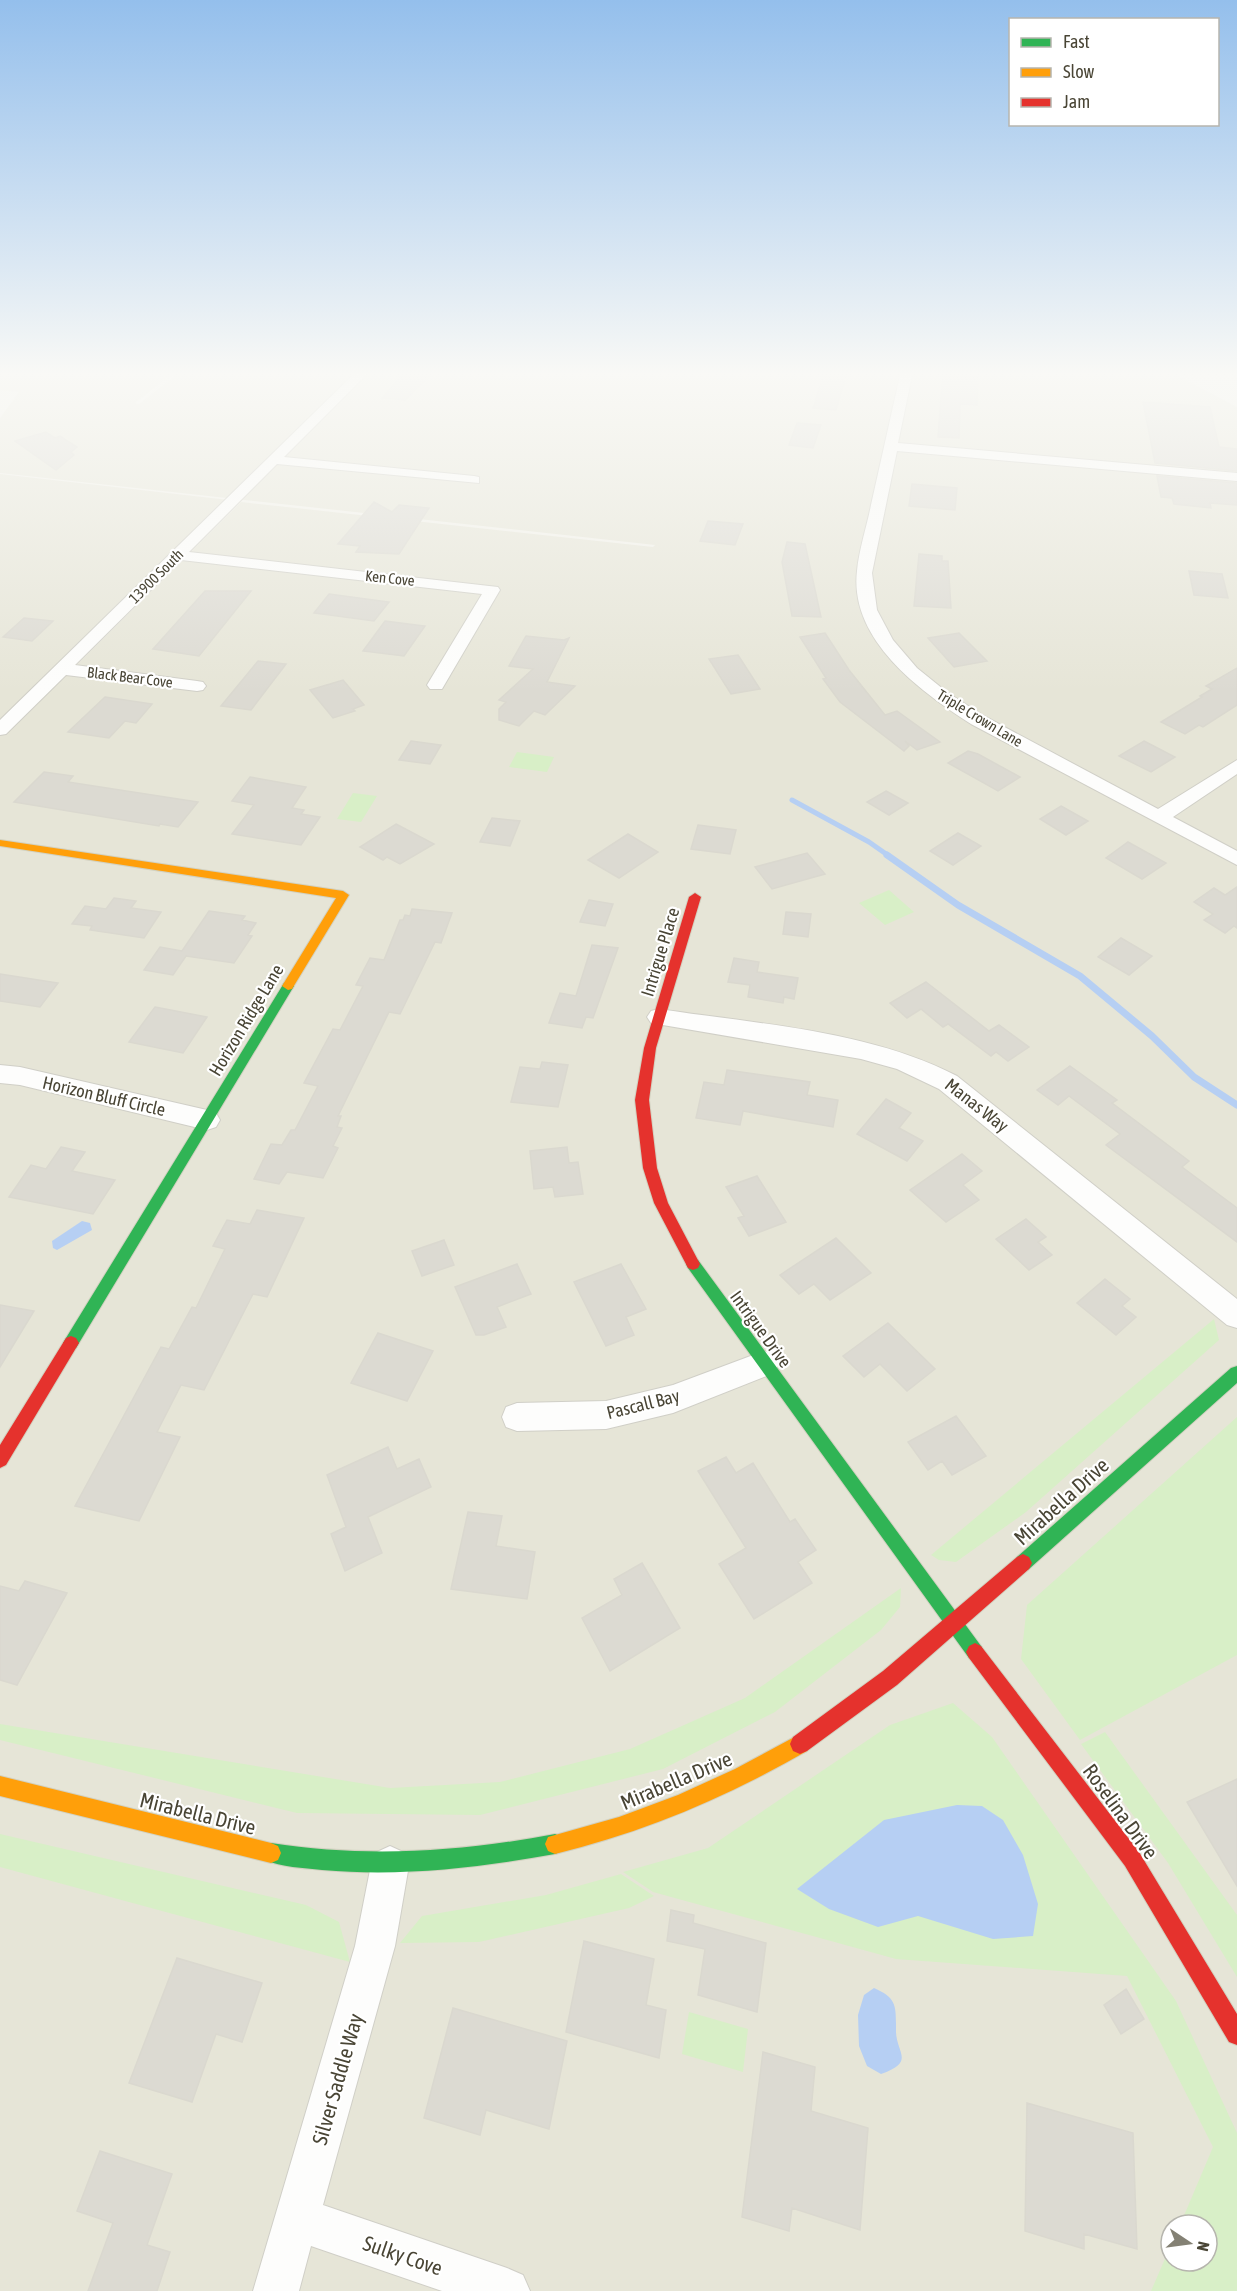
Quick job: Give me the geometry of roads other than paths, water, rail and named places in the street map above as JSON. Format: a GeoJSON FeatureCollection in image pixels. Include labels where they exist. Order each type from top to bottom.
{"type":"FeatureCollection","features":[{"type":"Feature","properties":{"kind":"street","name":"13900 South"},"geometry":{"type":"LineString","coordinates":[[0,730],[256,478]]}},
{"type":"Feature","properties":{"kind":"street"},"geometry":{"type":"LineString","coordinates":[[453,478],[474,480]]}},
{"type":"Feature","properties":{"kind":"street","name":"Triple Crown Lane"},"geometry":{"type":"LineString","coordinates":[[885,478],[864,587],[871,616],[889,647],[919,678],[954,705],[1237,860]]}},
{"type":"Feature","properties":{"kind":"street","name":"Ken Cove"},"geometry":{"type":"LineString","coordinates":[[178,555],[492,590],[436,685]]}},
{"type":"Feature","properties":{"kind":"street","name":"Black Bear Cove"},"geometry":{"type":"LineString","coordinates":[[63,669],[197,686]]}},
{"type":"Feature","properties":{"kind":"street"},"geometry":{"type":"LineString","coordinates":[[1159,817],[1237,766]]}},
{"type":"Feature","properties":{"kind":"street","name":"Horizon Ridge Lane"},"geometry":{"type":"LineString","coordinates":[[0,843],[343,895],[0,1460]]}},
{"type":"Feature","properties":{"kind":"street","name":"Intrigue Place"},"geometry":{"type":"LineString","coordinates":[[659,1017],[695,897]]}},
{"type":"Feature","properties":{"kind":"street","name":"Manas Way"},"geometry":{"type":"LineString","coordinates":[[659,1017],[863,1050],[899,1059],[935,1074],[968,1096],[1237,1316]]}},
{"type":"Feature","properties":{"kind":"street","name":"Intrigue Drive"},"geometry":{"type":"LineString","coordinates":[[659,1017],[642,1100],[650,1168],[661,1203],[678,1239],[700,1275],[764,1364],[955,1624]]}},
{"type":"Feature","properties":{"kind":"street","name":"Horizon Bluff Circle"},"geometry":{"type":"LineString","coordinates":[[0,1074],[20,1076],[207,1120]]}},
{"type":"Feature","properties":{"kind":"street","name":"Pascall Bay"},"geometry":{"type":"LineString","coordinates":[[517,1417],[593,1416],[617,1412],[673,1399],[764,1364]]}},
{"type":"Feature","properties":{"kind":"street","name":"Mirabella Drive"},"geometry":{"type":"LineString","coordinates":[[0,1786],[269,1853],[329,1861],[390,1865],[518,1852],[579,1838],[654,1815],[715,1790],[772,1760],[822,1728],[955,1624],[1237,1373]]}},
{"type":"Feature","properties":{"kind":"street","name":"Roselina Drive"},"geometry":{"type":"LineString","coordinates":[[955,1624],[1132,1859],[1234,2020]]}},
{"type":"Feature","properties":{"kind":"street","name":"Silver Saddle Way"},"geometry":{"type":"LineString","coordinates":[[276,2291],[375,1946],[390,1865]]}},
{"type":"Feature","properties":{"kind":"street","name":"Sulky Cove"},"geometry":{"type":"LineString","coordinates":[[298,2219],[507,2291]]}},
{"type":"Feature","properties":{"kind":"water"},"geometry":{"type":"Polygon","coordinates":[[[82,1221],[90,1223],[92,1230],[57,1250],[53,1248],[52,1241],[82,1221]]]}},
{"type":"Feature","properties":{"kind":"water"},"geometry":{"type":"Polygon","coordinates":[[[957,1805],[982,1806],[1003,1820],[1023,1855],[1038,1904],[1033,1936],[993,1939],[918,1916],[878,1927],[829,1909],[797,1889],[884,1820],[957,1805]]]}},
{"type":"Feature","properties":{"kind":"water"},"geometry":{"type":"Polygon","coordinates":[[[874,1988],[887,1995],[894,2004],[897,2037],[902,2056],[898,2065],[881,2074],[867,2066],[859,2046],[858,2015],[864,1995],[874,1988]]]}},
{"type":"Feature","properties":{"kind":"waterway"},"geometry":{"type":"LineString","coordinates":[[792,800],[869,842],[889,856]]}},
{"type":"Feature","properties":{"kind":"waterway"},"geometry":{"type":"LineString","coordinates":[[887,855],[958,905],[1080,976],[1152,1036],[1194,1077],[1237,1105]]}}]}
